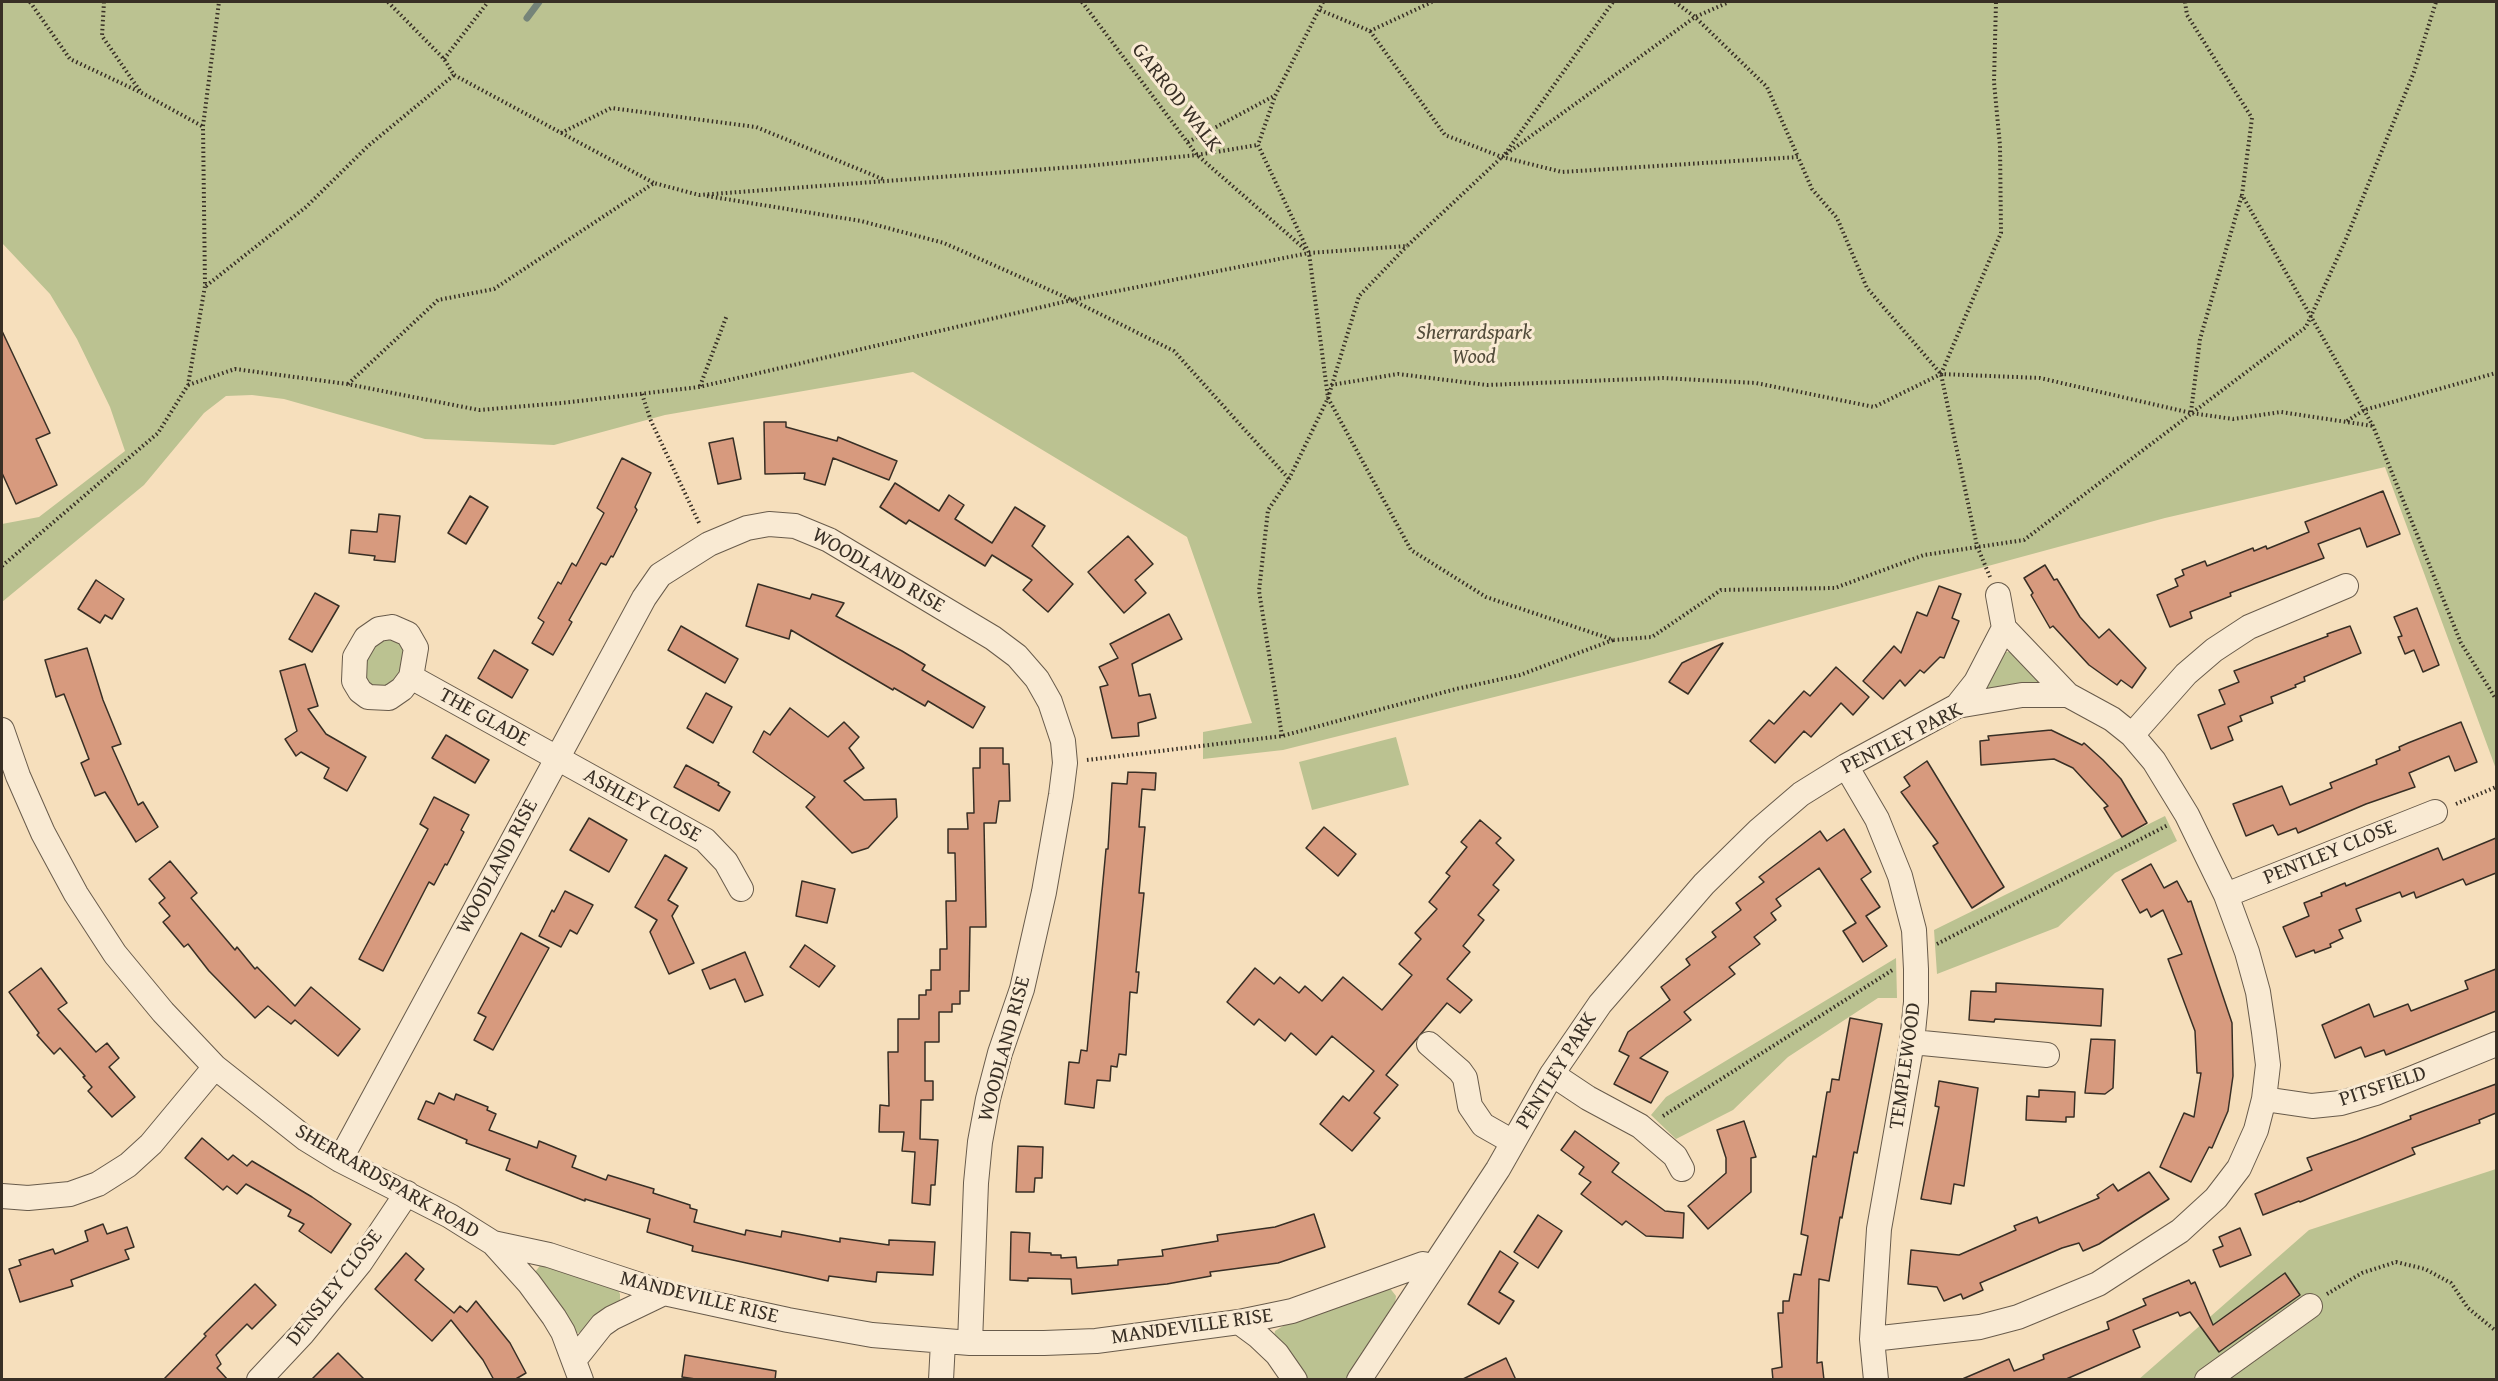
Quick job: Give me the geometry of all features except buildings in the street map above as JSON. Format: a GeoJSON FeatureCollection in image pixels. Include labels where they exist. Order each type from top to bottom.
{"type":"FeatureCollection","features":[{"type":"Feature","properties":{"kind":"street","name":"WOODLAND RISE"},"geometry":{"type":"LineString","coordinates":[[340,1160],[644,598],[660,575],[708,544],[747,528],[769,524],[795,526],[829,540],[993,638],[1017,656],[1037,679],[1050,702],[1063,741],[1065,763],[1044,892],[1022,989],[1000,1053],[988,1099],[980,1142],[976,1183],[970,1343]]}},
{"type":"Feature","properties":{"kind":"street"},"geometry":{"type":"LineString","coordinates":[[2132,735],[2186,674],[2214,650],[2249,627],[2346,586]]}},
{"type":"Feature","properties":{"kind":"street"},"geometry":{"type":"LineString","coordinates":[[1998,595],[2004,628],[2068,695]]}},
{"type":"Feature","properties":{"kind":"street"},"geometry":{"type":"LineString","coordinates":[[1957,706],[1976,682],[2004,628]]}},
{"type":"Feature","properties":{"kind":"street","name":"THE GLADE"},"geometry":{"type":"LineString","coordinates":[[411,677],[556,759]]}},
{"type":"Feature","properties":{"kind":"street","name":"PENTLEY PARK"},"geometry":{"type":"LineString","coordinates":[[1368,1377],[1433,1267],[1513,1142],[1552,1074],[1600,1004],[1704,885],[1759,830],[1801,794],[1846,766],[1957,706],[2022,695],[2068,695],[2112,719],[2132,735],[2154,761],[2176,795],[2226,895],[2247,952],[2258,992],[2268,1065],[2264,1099],[2256,1130],[2239,1168],[2216,1198],[2180,1232],[2098,1284],[2018,1317],[1980,1327],[1872,1339]]}},
{"type":"Feature","properties":{"kind":"street","name":"SHERRARDSPARK ROAD"},"geometry":{"type":"LineString","coordinates":[[2,730],[18,776],[43,833],[76,894],[115,954],[163,1012],[215,1067],[278,1119],[340,1160],[407,1193],[493,1243],[543,1301],[563,1332],[578,1369]]}},
{"type":"Feature","properties":{"kind":"street","name":"ASHLEY CLOSE"},"geometry":{"type":"LineString","coordinates":[[556,759],[705,840],[726,862],[741,890]]}},
{"type":"Feature","properties":{"kind":"street","name":"TEMPLEWOOD"},"geometry":{"type":"LineString","coordinates":[[1846,766],[1876,819],[1900,876],[1914,930],[1916,1002],[1912,1042],[1879,1229],[1872,1339],[1876,1380]]}},
{"type":"Feature","properties":{"kind":"street","name":"PENTLEY CLOSE"},"geometry":{"type":"LineString","coordinates":[[2226,895],[2435,812]]}},
{"type":"Feature","properties":{"kind":"street"},"geometry":{"type":"LineString","coordinates":[[1912,1042],[2047,1055]]}},
{"type":"Feature","properties":{"kind":"street"},"geometry":{"type":"LineString","coordinates":[[1429,1044],[1461,1071],[1465,1078],[1470,1106],[1483,1125],[1513,1142]]}},
{"type":"Feature","properties":{"kind":"street","name":"PITSFIELD"},"geometry":{"type":"LineString","coordinates":[[2264,1099],[2312,1106],[2341,1103],[2376,1093],[2496,1044]]}},
{"type":"Feature","properties":{"kind":"street"},"geometry":{"type":"LineString","coordinates":[[2,1196],[28,1198],[70,1194],[98,1184],[128,1164],[151,1144],[215,1067]]}},
{"type":"Feature","properties":{"kind":"street"},"geometry":{"type":"LineString","coordinates":[[1552,1074],[1588,1098],[1640,1126],[1675,1156],[1682,1169]]}},
{"type":"Feature","properties":{"kind":"street","name":"DENSLEY CLOSE"},"geometry":{"type":"LineString","coordinates":[[259,1380],[303,1333],[360,1263],[407,1193]]}},
{"type":"Feature","properties":{"kind":"street","name":"MANDEVILLE RISE"},"geometry":{"type":"LineString","coordinates":[[493,1243],[549,1255],[664,1293],[788,1320],[862,1333],[970,1343],[1096,1341],[1239,1322],[1292,1311],[1423,1264],[1433,1267]]}},
{"type":"Feature","properties":{"kind":"street"},"geometry":{"type":"LineString","coordinates":[[578,1369],[602,1325],[664,1293]]}},
{"type":"Feature","properties":{"kind":"street"},"geometry":{"type":"LineString","coordinates":[[2207,1380],[2310,1306]]}},
{"type":"Feature","properties":{"kind":"street"},"geometry":{"type":"LineString","coordinates":[[1239,1322],[1258,1336],[1276,1354],[1295,1380]]}},
{"type":"Feature","properties":{"kind":"street"},"geometry":{"type":"LineString","coordinates":[[941,1380],[943,1342]]}},
{"type":"Feature","properties":{"kind":"path"},"geometry":{"type":"LineString","coordinates":[[30,2],[70,59],[140,92],[202,126]]}},
{"type":"Feature","properties":{"kind":"path"},"geometry":{"type":"LineString","coordinates":[[104,2],[102,36],[140,92]]}},
{"type":"Feature","properties":{"kind":"path"},"geometry":{"type":"LineString","coordinates":[[2,566],[159,432],[188,385],[205,286],[202,126],[219,2]]}},
{"type":"Feature","properties":{"kind":"path"},"geometry":{"type":"LineString","coordinates":[[388,2],[444,59],[454,75],[654,183],[699,195],[861,221],[944,243],[1072,300],[1174,351],[1289,479]]}},
{"type":"Feature","properties":{"kind":"path"},"geometry":{"type":"LineString","coordinates":[[444,59],[488,2]]}},
{"type":"Feature","properties":{"kind":"path","name":"GARROD WALK"},"geometry":{"type":"LineString","coordinates":[[1082,2],[1197,155],[1309,253]]}},
{"type":"Feature","properties":{"kind":"path"},"geometry":{"type":"LineString","coordinates":[[1318,2],[1320,10]]}},
{"type":"Feature","properties":{"kind":"path"},"geometry":{"type":"LineString","coordinates":[[1323,2],[1275,96],[1258,145],[1309,253],[1328,398],[1411,550],[1486,597],[1614,640]]}},
{"type":"Feature","properties":{"kind":"path"},"geometry":{"type":"LineString","coordinates":[[1370,32],[1432,2]]}},
{"type":"Feature","properties":{"kind":"path"},"geometry":{"type":"LineString","coordinates":[[1503,157],[1613,2]]}},
{"type":"Feature","properties":{"kind":"path"},"geometry":{"type":"LineString","coordinates":[[1674,2],[1695,17],[1767,87],[1812,189],[1837,218],[1867,288],[1941,374],[1977,546],[1998,595]]}},
{"type":"Feature","properties":{"kind":"path"},"geometry":{"type":"LineString","coordinates":[[1282,736],[1259,591],[1268,510],[1289,479],[1328,398],[1359,296],[1407,246],[1503,157],[1695,17],[1729,2]]}},
{"type":"Feature","properties":{"kind":"path"},"geometry":{"type":"LineString","coordinates":[[1941,374],[2001,233],[2000,146],[1994,82],[1996,2]]}},
{"type":"Feature","properties":{"kind":"path"},"geometry":{"type":"LineString","coordinates":[[2185,2],[2187,15],[2252,118],[2242,195],[2200,339],[2191,413]]}},
{"type":"Feature","properties":{"kind":"path"},"geometry":{"type":"LineString","coordinates":[[1065,763],[1282,736],[1456,689],[1520,675],[1614,640],[1652,637],[1721,590],[1835,588],[1924,555],[2024,540],[2306,327],[2346,239],[2414,72],[2436,2]]}},
{"type":"Feature","properties":{"kind":"path"},"geometry":{"type":"LineString","coordinates":[[1320,10],[1370,32],[1445,135],[1503,157],[1562,172],[1798,156]]}},
{"type":"Feature","properties":{"kind":"path"},"geometry":{"type":"LineString","coordinates":[[205,286],[306,207],[368,146],[454,75]]}},
{"type":"Feature","properties":{"kind":"path"},"geometry":{"type":"LineString","coordinates":[[1188,142],[1275,96]]}},
{"type":"Feature","properties":{"kind":"path"},"geometry":{"type":"LineString","coordinates":[[561,133],[612,108],[756,127],[886,180]]}},
{"type":"Feature","properties":{"kind":"path"},"geometry":{"type":"LineString","coordinates":[[699,195],[1087,166],[1197,155],[1258,145]]}},
{"type":"Feature","properties":{"kind":"path"},"geometry":{"type":"LineString","coordinates":[[347,384],[438,300],[494,289],[654,183]]}},
{"type":"Feature","properties":{"kind":"path"},"geometry":{"type":"LineString","coordinates":[[2242,195],[2373,426],[2461,643],[2496,699]]}},
{"type":"Feature","properties":{"kind":"path"},"geometry":{"type":"LineString","coordinates":[[188,385],[236,369],[347,384],[479,410],[642,394],[699,387],[1072,300],[1309,253],[1407,246]]}},
{"type":"Feature","properties":{"kind":"path"},"geometry":{"type":"LineString","coordinates":[[699,387],[727,315]]}},
{"type":"Feature","properties":{"kind":"path"},"geometry":{"type":"LineString","coordinates":[[2346,422],[2364,410],[2496,373]]}},
{"type":"Feature","properties":{"kind":"path"},"geometry":{"type":"LineString","coordinates":[[1331,385],[1398,374],[1487,385],[1663,378],[1756,383],[1874,407],[1941,374],[2040,378],[2191,413],[2233,419],[2281,412],[2373,426]]}},
{"type":"Feature","properties":{"kind":"path"},"geometry":{"type":"LineString","coordinates":[[642,394],[651,421],[708,544]]}},
{"type":"Feature","properties":{"kind":"path"},"geometry":{"type":"LineString","coordinates":[[2435,812],[2496,787]]}},
{"type":"Feature","properties":{"kind":"path"},"geometry":{"type":"LineString","coordinates":[[2310,1306],[2362,1273],[2396,1262],[2425,1269],[2451,1283],[2468,1308],[2496,1331]]}},
{"type":"Feature","properties":{"kind":"green space","name":"Sherrardspark Wood"},"geometry":{"type":"Polygon","coordinates":[[[2,2],[2496,2],[2496,769],[2385,467],[2165,518],[1634,662],[1283,750],[1203,759],[1203,732],[1252,723],[1187,537],[913,372],[665,415],[554,445],[425,439],[284,399],[252,395],[226,396],[204,413],[144,485],[2,602],[2,524],[39,517],[125,451],[110,407],[77,339],[50,294],[2,243],[2,2]]]}},
{"type":"Feature","properties":{"kind":"green space"},"geometry":{"type":"Polygon","coordinates":[[[393,634],[410,658],[386,691],[362,683],[363,650],[393,634]]]}},
{"type":"Feature","properties":{"kind":"green space"},"geometry":{"type":"Polygon","coordinates":[[[2005,652],[2010,652],[2040,679],[2039,682],[2035,685],[1986,691],[1983,688],[2005,652]]]}},
{"type":"Feature","properties":{"kind":"green space"},"geometry":{"type":"Polygon","coordinates":[[[1396,737],[1409,785],[1312,810],[1299,762],[1396,737]]]}},
{"type":"Feature","properties":{"kind":"green space"},"geometry":{"type":"Polygon","coordinates":[[[2165,816],[2177,841],[2115,873],[2058,927],[1937,974],[1934,930],[2165,816]]]}},
{"type":"Feature","properties":{"kind":"green space"},"geometry":{"type":"Polygon","coordinates":[[[1896,958],[1897,998],[1878,998],[1788,1057],[1733,1110],[1676,1139],[1651,1115],[1666,1097],[1896,958]]]}},
{"type":"Feature","properties":{"kind":"green space"},"geometry":{"type":"Polygon","coordinates":[[[2496,1169],[2496,1379],[2138,1380],[2309,1230],[2496,1169]]]}},
{"type":"Feature","properties":{"kind":"green space"},"geometry":{"type":"Polygon","coordinates":[[[542,1263],[616,1286],[620,1294],[620,1301],[583,1332],[577,1333],[570,1328],[537,1279],[535,1272],[542,1263]]]}},
{"type":"Feature","properties":{"kind":"green space"},"geometry":{"type":"Polygon","coordinates":[[[1389,1287],[1396,1296],[1395,1304],[1347,1379],[1305,1379],[1274,1336],[1275,1331],[1283,1326],[1389,1287]]]}},
{"type":"Feature","properties":{"kind":"waterway"},"geometry":{"type":"LineString","coordinates":[[527,18],[539,2]]}}]}
